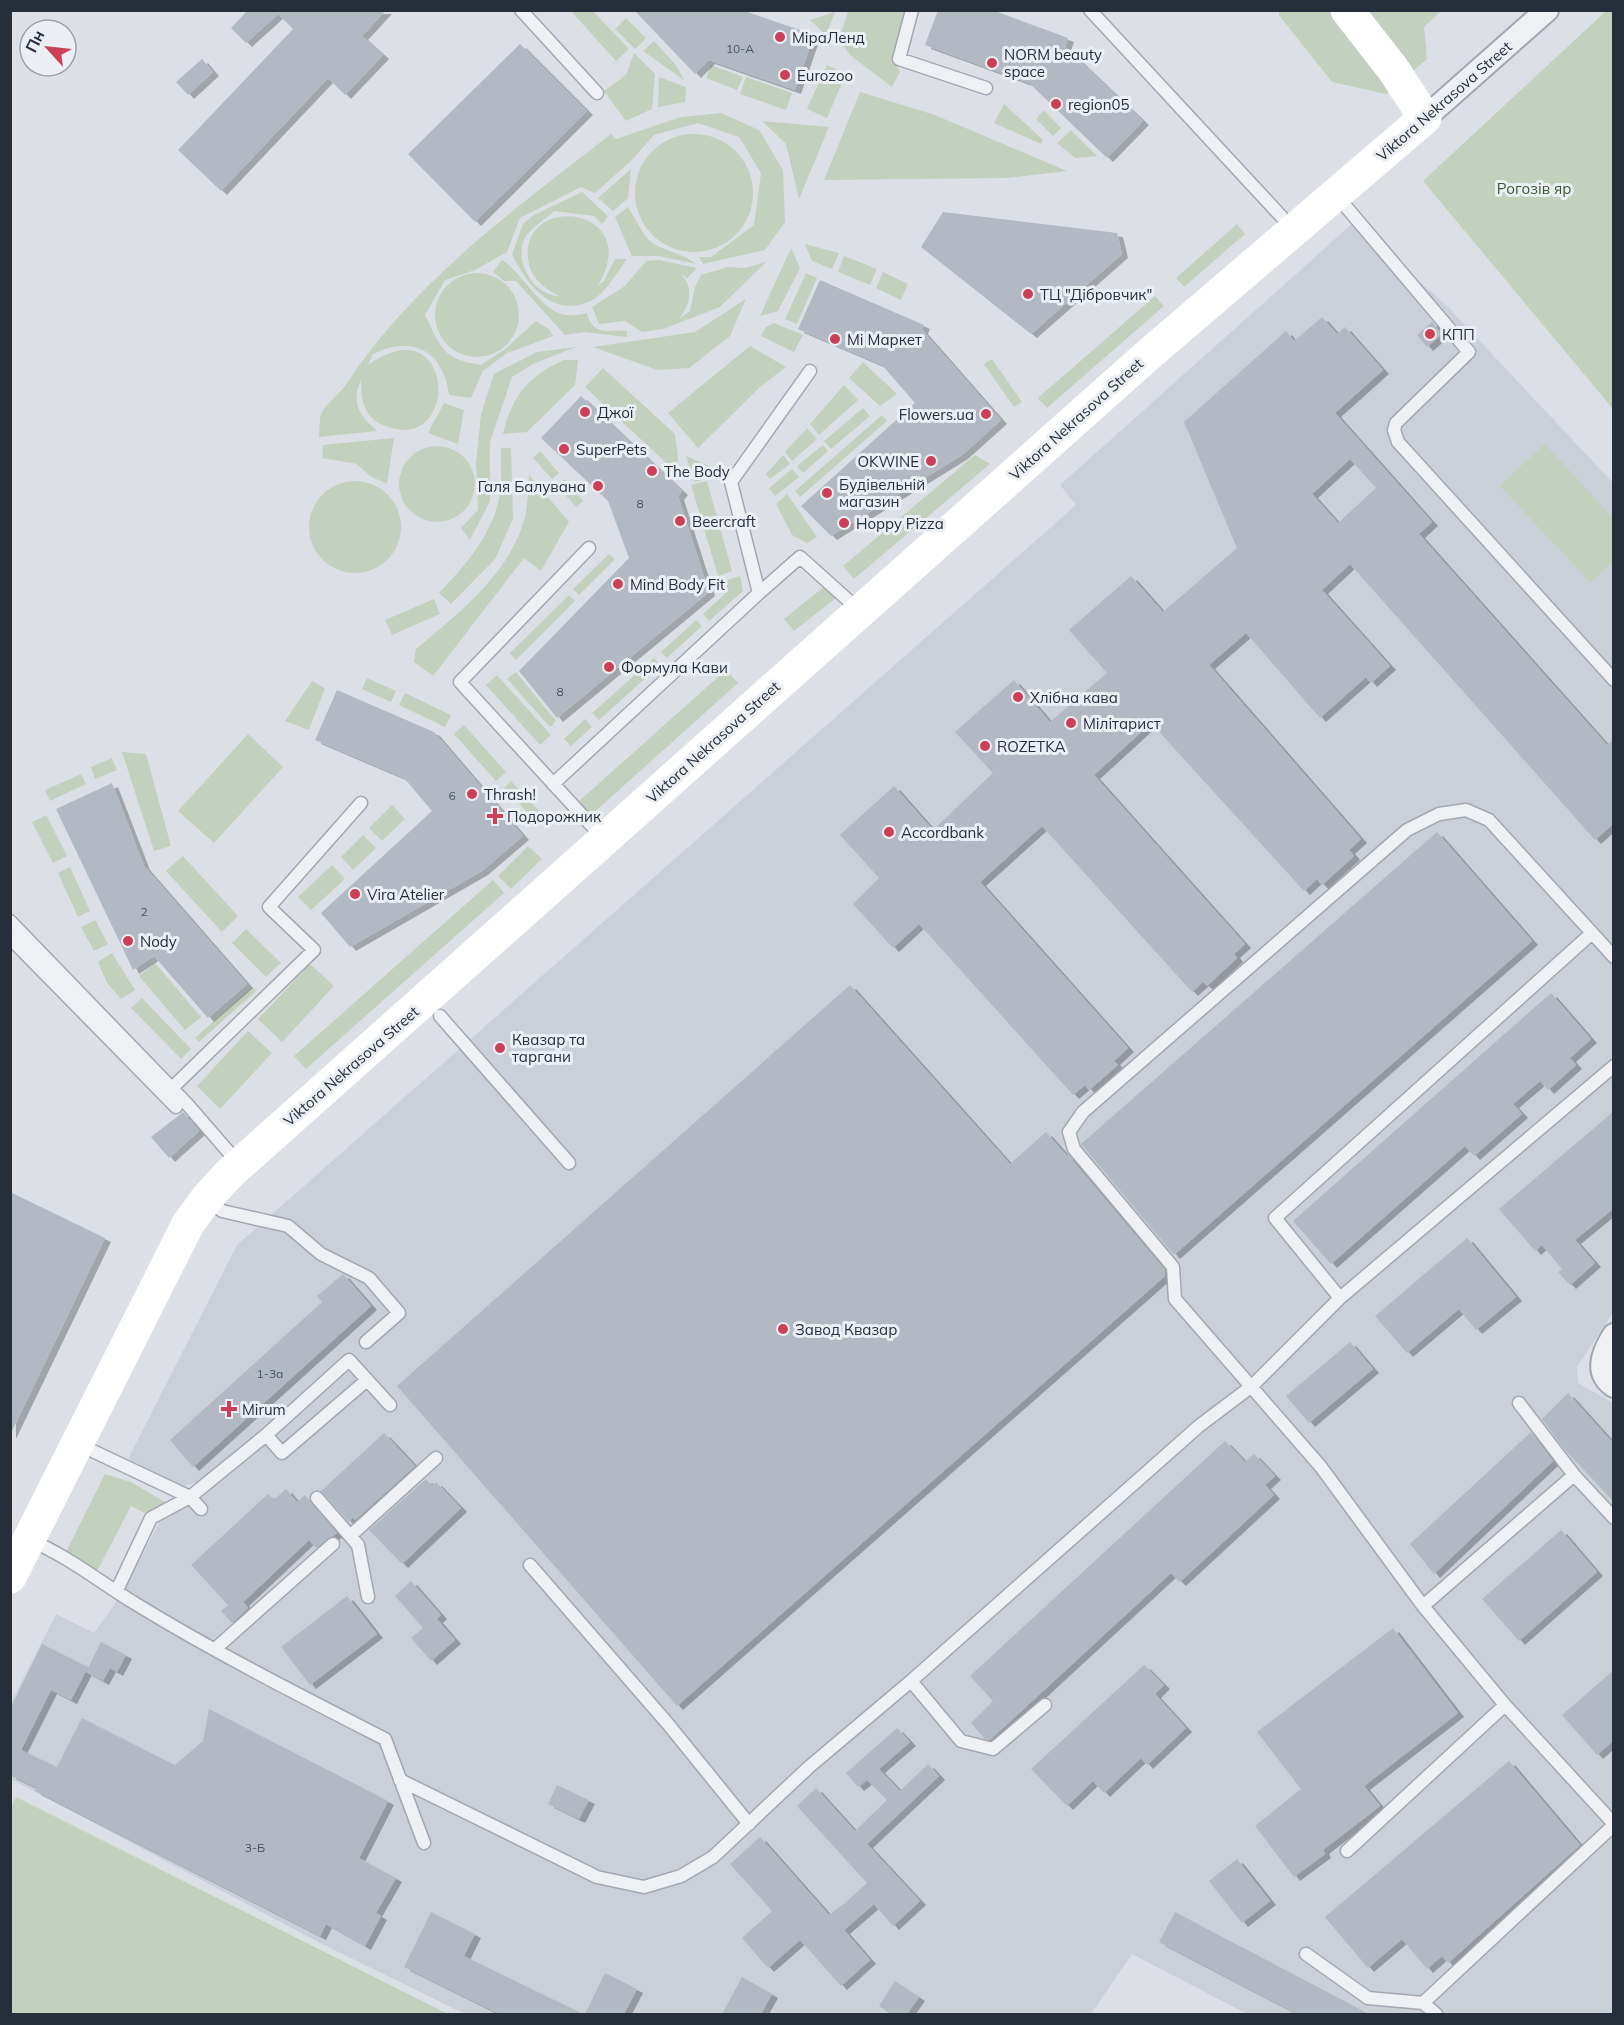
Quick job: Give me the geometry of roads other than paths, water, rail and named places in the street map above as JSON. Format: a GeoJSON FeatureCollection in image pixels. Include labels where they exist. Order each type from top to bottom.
{"type":"FeatureCollection","features":[{"type":"Feature","properties":{"kind":"main road"},"geometry":{"type":"LineString","coordinates":[[1347,10],[1393,69],[1425,118]]}},
{"type":"Feature","properties":{"kind":"main road","name":"Viktora Nekrasova Street"},"geometry":{"type":"LineString","coordinates":[[10,1577],[188,1224],[207,1198],[240,1164],[1148,355],[1425,118]]}},
{"type":"Feature","properties":{"kind":"street","name":"Viktora Nekrasova Street"},"geometry":{"type":"LineString","coordinates":[[1425,118],[1547,10]]}},
{"type":"Feature","properties":{"kind":"street"},"geometry":{"type":"LineString","coordinates":[[1614,1335],[1602,1361],[1602,1373],[1614,1386]]}},
{"type":"Feature","properties":{"kind":"lane"},"geometry":{"type":"LineString","coordinates":[[521,10],[597,93]]}},
{"type":"Feature","properties":{"kind":"lane"},"geometry":{"type":"LineString","coordinates":[[912,10],[899,59],[986,88]]}},
{"type":"Feature","properties":{"kind":"lane"},"geometry":{"type":"LineString","coordinates":[[1090,10],[1294,230]]}},
{"type":"Feature","properties":{"kind":"lane"},"geometry":{"type":"LineString","coordinates":[[1336,195],[1469,352],[1396,423],[1394,430],[1398,442],[1614,680]]}},
{"type":"Feature","properties":{"kind":"lane"},"geometry":{"type":"LineString","coordinates":[[759,593],[731,482],[810,371]]}},
{"type":"Feature","properties":{"kind":"lane"},"geometry":{"type":"LineString","coordinates":[[589,549],[460,682],[604,839]]}},
{"type":"Feature","properties":{"kind":"lane"},"geometry":{"type":"LineString","coordinates":[[553,784],[800,557],[860,611]]}},
{"type":"Feature","properties":{"kind":"lane"},"geometry":{"type":"LineString","coordinates":[[172,1088],[314,950],[269,907],[361,803]]}},
{"type":"Feature","properties":{"kind":"lane"},"geometry":{"type":"LineString","coordinates":[[1423,2003],[1614,1824],[1505,1705],[1423,1606],[1321,1467],[1176,1299],[1173,1267],[1074,1149],[1068,1132],[1083,1112],[1407,830],[1439,814],[1466,810],[1489,820],[1614,957]]}},
{"type":"Feature","properties":{"kind":"lane"},"geometry":{"type":"LineString","coordinates":[[10,921],[172,1088],[240,1164]]}},
{"type":"Feature","properties":{"kind":"lane"},"geometry":{"type":"LineString","coordinates":[[1340,1298],[1275,1218],[1592,933]]}},
{"type":"Feature","properties":{"kind":"lane"},"geometry":{"type":"LineString","coordinates":[[10,938],[176,1107]]}},
{"type":"Feature","properties":{"kind":"lane"},"geometry":{"type":"LineString","coordinates":[[440,1016],[568,1163]]}},
{"type":"Feature","properties":{"kind":"lane"},"geometry":{"type":"LineString","coordinates":[[400,1780],[597,1877],[644,1887],[681,1875],[713,1857],[809,1767],[911,1681],[1199,1426],[1252,1386],[1340,1298],[1614,1066]]}},
{"type":"Feature","properties":{"kind":"lane"},"geometry":{"type":"LineString","coordinates":[[207,1198],[222,1211],[288,1226],[321,1254],[369,1278],[399,1313],[366,1342]]}},
{"type":"Feature","properties":{"kind":"lane"},"geometry":{"type":"LineString","coordinates":[[117,1590],[151,1518],[190,1497],[266,1435],[349,1360],[390,1405]]}},
{"type":"Feature","properties":{"kind":"lane"},"geometry":{"type":"LineString","coordinates":[[266,1435],[282,1453],[367,1380]]}},
{"type":"Feature","properties":{"kind":"lane"},"geometry":{"type":"LineString","coordinates":[[1519,1403],[1574,1475],[1614,1518]]}},
{"type":"Feature","properties":{"kind":"lane"},"geometry":{"type":"LineString","coordinates":[[77,1443],[190,1497],[201,1509]]}},
{"type":"Feature","properties":{"kind":"lane"},"geometry":{"type":"LineString","coordinates":[[350,1536],[436,1458]]}},
{"type":"Feature","properties":{"kind":"lane"},"geometry":{"type":"LineString","coordinates":[[1423,1606],[1574,1475]]}},
{"type":"Feature","properties":{"kind":"lane"},"geometry":{"type":"LineString","coordinates":[[317,1498],[358,1545],[368,1597]]}},
{"type":"Feature","properties":{"kind":"lane"},"geometry":{"type":"LineString","coordinates":[[29,1540],[60,1554],[134,1603],[215,1649],[385,1739],[424,1843]]}},
{"type":"Feature","properties":{"kind":"lane"},"geometry":{"type":"LineString","coordinates":[[215,1649],[333,1544]]}},
{"type":"Feature","properties":{"kind":"lane"},"geometry":{"type":"LineString","coordinates":[[530,1565],[668,1724],[749,1824]]}},
{"type":"Feature","properties":{"kind":"lane"},"geometry":{"type":"LineString","coordinates":[[911,1681],[961,1741],[993,1749],[1046,1705]]}},
{"type":"Feature","properties":{"kind":"lane"},"geometry":{"type":"LineString","coordinates":[[1347,1851],[1505,1705]]}},
{"type":"Feature","properties":{"kind":"lane"},"geometry":{"type":"LineString","coordinates":[[1306,1954],[1368,1998],[1423,2003],[1436,2014]]}},
{"type":"Feature","properties":{"kind":"place","name":"МіраЛенд"},"geometry":{"type":"Point","coordinates":[780,37]}},
{"type":"Feature","properties":{"kind":"place","name":"NORM beauty space"},"geometry":{"type":"Point","coordinates":[992,63]}},
{"type":"Feature","properties":{"kind":"place","name":"Eurozoo"},"geometry":{"type":"Point","coordinates":[785,75]}},
{"type":"Feature","properties":{"kind":"place","name":"region05"},"geometry":{"type":"Point","coordinates":[1056,104]}},
{"type":"Feature","properties":{"kind":"place","name":"ТЦ \"Дібровчик\""},"geometry":{"type":"Point","coordinates":[1028,294]}},
{"type":"Feature","properties":{"kind":"place","name":"КПП"},"geometry":{"type":"Point","coordinates":[1430,334]}},
{"type":"Feature","properties":{"kind":"place","name":"Мі Маркет"},"geometry":{"type":"Point","coordinates":[835,339]}},
{"type":"Feature","properties":{"kind":"place","name":"Джої"},"geometry":{"type":"Point","coordinates":[585,412]}},
{"type":"Feature","properties":{"kind":"place","name":"Flowers.ua"},"geometry":{"type":"Point","coordinates":[986,414]}},
{"type":"Feature","properties":{"kind":"place","name":"SuperPets"},"geometry":{"type":"Point","coordinates":[564,449]}},
{"type":"Feature","properties":{"kind":"place","name":"OKWINE"},"geometry":{"type":"Point","coordinates":[931,461]}},
{"type":"Feature","properties":{"kind":"place","name":"The Body"},"geometry":{"type":"Point","coordinates":[652,471]}},
{"type":"Feature","properties":{"kind":"place","name":"Галя Балувана"},"geometry":{"type":"Point","coordinates":[598,486]}},
{"type":"Feature","properties":{"kind":"place","name":"Будівельній магазин"},"geometry":{"type":"Point","coordinates":[827,493]}},
{"type":"Feature","properties":{"kind":"place","name":"Beercraft"},"geometry":{"type":"Point","coordinates":[680,521]}},
{"type":"Feature","properties":{"kind":"place","name":"Hoppy Pizza"},"geometry":{"type":"Point","coordinates":[844,523]}},
{"type":"Feature","properties":{"kind":"place","name":"Mind Body Fit"},"geometry":{"type":"Point","coordinates":[618,584]}},
{"type":"Feature","properties":{"kind":"place","name":"Формула Кави"},"geometry":{"type":"Point","coordinates":[609,667]}},
{"type":"Feature","properties":{"kind":"place","name":"Хлібна кава"},"geometry":{"type":"Point","coordinates":[1018,697]}},
{"type":"Feature","properties":{"kind":"place","name":"Мілітарист"},"geometry":{"type":"Point","coordinates":[1071,723]}},
{"type":"Feature","properties":{"kind":"place","name":"ROZETKA"},"geometry":{"type":"Point","coordinates":[985,746]}},
{"type":"Feature","properties":{"kind":"place","name":"Thrash!"},"geometry":{"type":"Point","coordinates":[472,794]}},
{"type":"Feature","properties":{"kind":"place","name":"Подорожник"},"geometry":{"type":"Point","coordinates":[495,816]}},
{"type":"Feature","properties":{"kind":"place","name":"Accordbank"},"geometry":{"type":"Point","coordinates":[889,832]}},
{"type":"Feature","properties":{"kind":"place","name":"Vira Atelier"},"geometry":{"type":"Point","coordinates":[355,894]}},
{"type":"Feature","properties":{"kind":"place","name":"Nody"},"geometry":{"type":"Point","coordinates":[128,941]}},
{"type":"Feature","properties":{"kind":"place","name":"Квазар та таргани"},"geometry":{"type":"Point","coordinates":[500,1048]}},
{"type":"Feature","properties":{"kind":"place","name":"Завод Квазар"},"geometry":{"type":"Point","coordinates":[783,1329]}},
{"type":"Feature","properties":{"kind":"place","name":"Mirum"},"geometry":{"type":"Point","coordinates":[229,1409]}},
{"type":"Feature","properties":{"kind":"park label","name":"Рогозів яр"},"geometry":{"type":"Point","coordinates":[1534,188]}}]}
